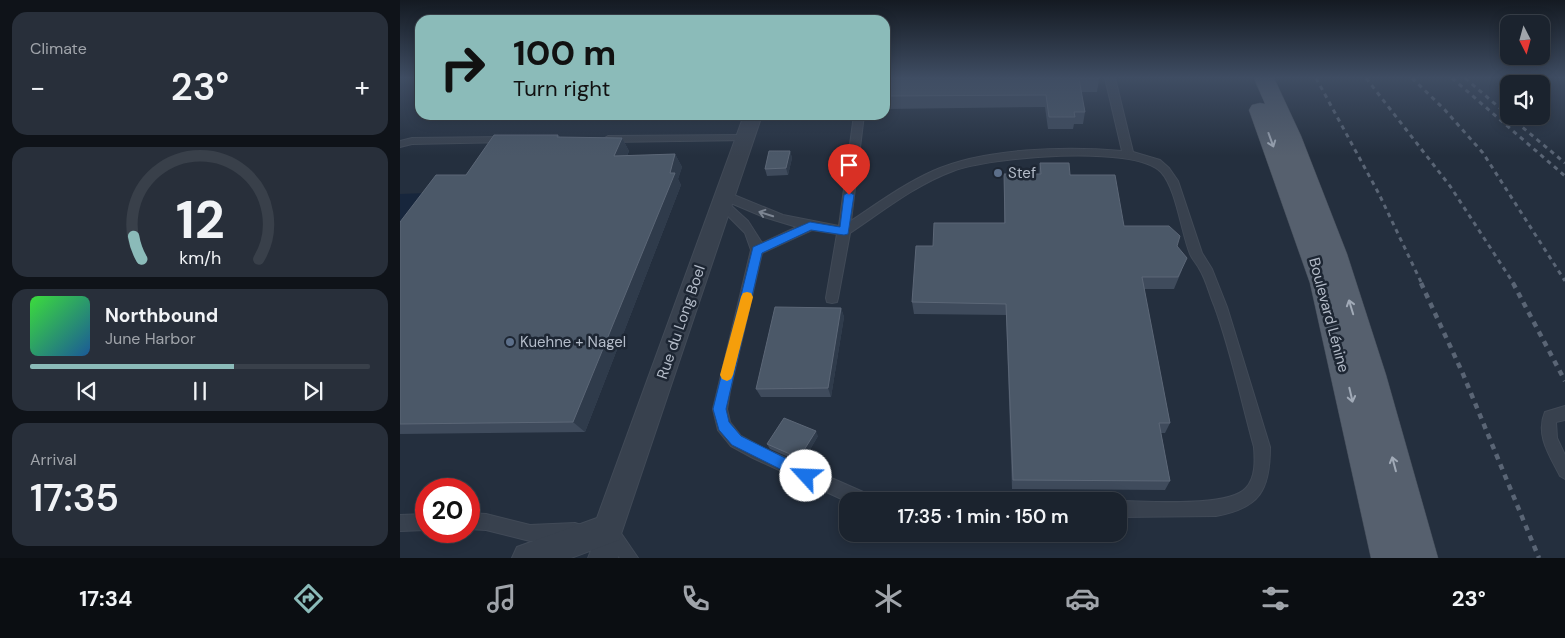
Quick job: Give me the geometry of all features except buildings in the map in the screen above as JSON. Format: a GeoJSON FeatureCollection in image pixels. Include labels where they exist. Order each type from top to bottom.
{"type":"FeatureCollection","features":[{"type":"Feature","properties":{"kind":"main road","name":"Boulevard Lénine"},"geometry":{"type":"LineString","coordinates":[[1259,104],[1324,283],[1389,558]]}},
{"type":"Feature","properties":{"kind":"main road"},"geometry":{"type":"LineString","coordinates":[[1276,104],[1303,165],[1353,312],[1420,558]]}},
{"type":"Feature","properties":{"kind":"street","name":"Rue du Long Boel"},"geometry":{"type":"LineString","coordinates":[[609,543],[749,126]]}},
{"type":"Feature","properties":{"kind":"street"},"geometry":{"type":"LineString","coordinates":[[528,558],[609,543]]}},
{"type":"Feature","properties":{"kind":"lane"},"geometry":{"type":"LineString","coordinates":[[1116,104],[1128,155]]}},
{"type":"Feature","properties":{"kind":"lane"},"geometry":{"type":"LineString","coordinates":[[832,298],[844,231],[858,120]]}},
{"type":"Feature","properties":{"kind":"lane"},"geometry":{"type":"LineString","coordinates":[[598,140],[749,126]]}},
{"type":"Feature","properties":{"kind":"lane"},"geometry":{"type":"LineString","coordinates":[[400,144],[412,141],[512,140]]}},
{"type":"Feature","properties":{"kind":"lane"},"geometry":{"type":"LineString","coordinates":[[724,200],[810,226],[844,231],[926,179],[953,167],[982,160],[1054,154],[1128,155],[1148,158],[1159,164],[1167,171],[1173,181],[1196,254],[1206,269],[1221,307],[1262,447],[1264,466],[1259,484],[1247,498],[1235,506],[1216,509],[1127,509]]}},
{"type":"Feature","properties":{"kind":"lane"},"geometry":{"type":"LineString","coordinates":[[724,200],[750,231],[757,250],[723,391],[720,409],[723,425],[736,441],[844,492]]}},
{"type":"Feature","properties":{"kind":"lane"},"geometry":{"type":"LineString","coordinates":[[757,250],[810,226]]}},
{"type":"Feature","properties":{"kind":"lane"},"geometry":{"type":"LineString","coordinates":[[1565,413],[1550,417],[1547,423],[1548,436],[1565,472]]}},
{"type":"Feature","properties":{"kind":"lane"},"geometry":{"type":"LineString","coordinates":[[400,523],[415,522]]}},
{"type":"Feature","properties":{"kind":"lane"},"geometry":{"type":"LineString","coordinates":[[480,522],[530,533],[609,543],[630,558]]}},
{"type":"Feature","properties":{"kind":"lane"},"geometry":{"type":"LineString","coordinates":[[596,558],[609,543]]}},
{"type":"Feature","properties":{"kind":"water"},"geometry":{"type":"Polygon","coordinates":[[[427,193],[400,230],[400,194],[427,193]]]}},
{"type":"Feature","properties":{"kind":"railway"},"geometry":{"type":"LineString","coordinates":[[1330,104],[1379,194],[1422,284]]}},
{"type":"Feature","properties":{"kind":"railway"},"geometry":{"type":"LineString","coordinates":[[1386,104],[1450,186],[1514,284]]}},
{"type":"Feature","properties":{"kind":"railway"},"geometry":{"type":"LineString","coordinates":[[1439,104],[1483,153],[1565,281]]}},
{"type":"Feature","properties":{"kind":"railway"},"geometry":{"type":"LineString","coordinates":[[1482,104],[1565,176]]}},
{"type":"Feature","properties":{"kind":"railway"},"geometry":{"type":"LineString","coordinates":[[1495,104],[1565,163]]}},
{"type":"Feature","properties":{"kind":"railway"},"geometry":{"type":"LineString","coordinates":[[1421,283],[1463,374],[1539,558]]}},
{"type":"Feature","properties":{"kind":"railway"},"geometry":{"type":"LineString","coordinates":[[1513,283],[1565,381]]}},
{"type":"Feature","properties":{"kind":"slow traffic"},"geometry":{"type":"LineString","coordinates":[[727,375],[747,297]]}},
{"type":"Feature","properties":{"kind":"place","name":"Stef"},"geometry":{"type":"Point","coordinates":[998,173]}},
{"type":"Feature","properties":{"kind":"place","name":"Kuehne + Nagel"},"geometry":{"type":"Point","coordinates":[510,342]}},
{"type":"Feature","properties":{"kind":"route"},"geometry":{"type":"LineString","coordinates":[[806,476],[736,441],[723,425],[720,409],[756,262],[757,250],[810,226],[844,231],[849,195]]}}]}
